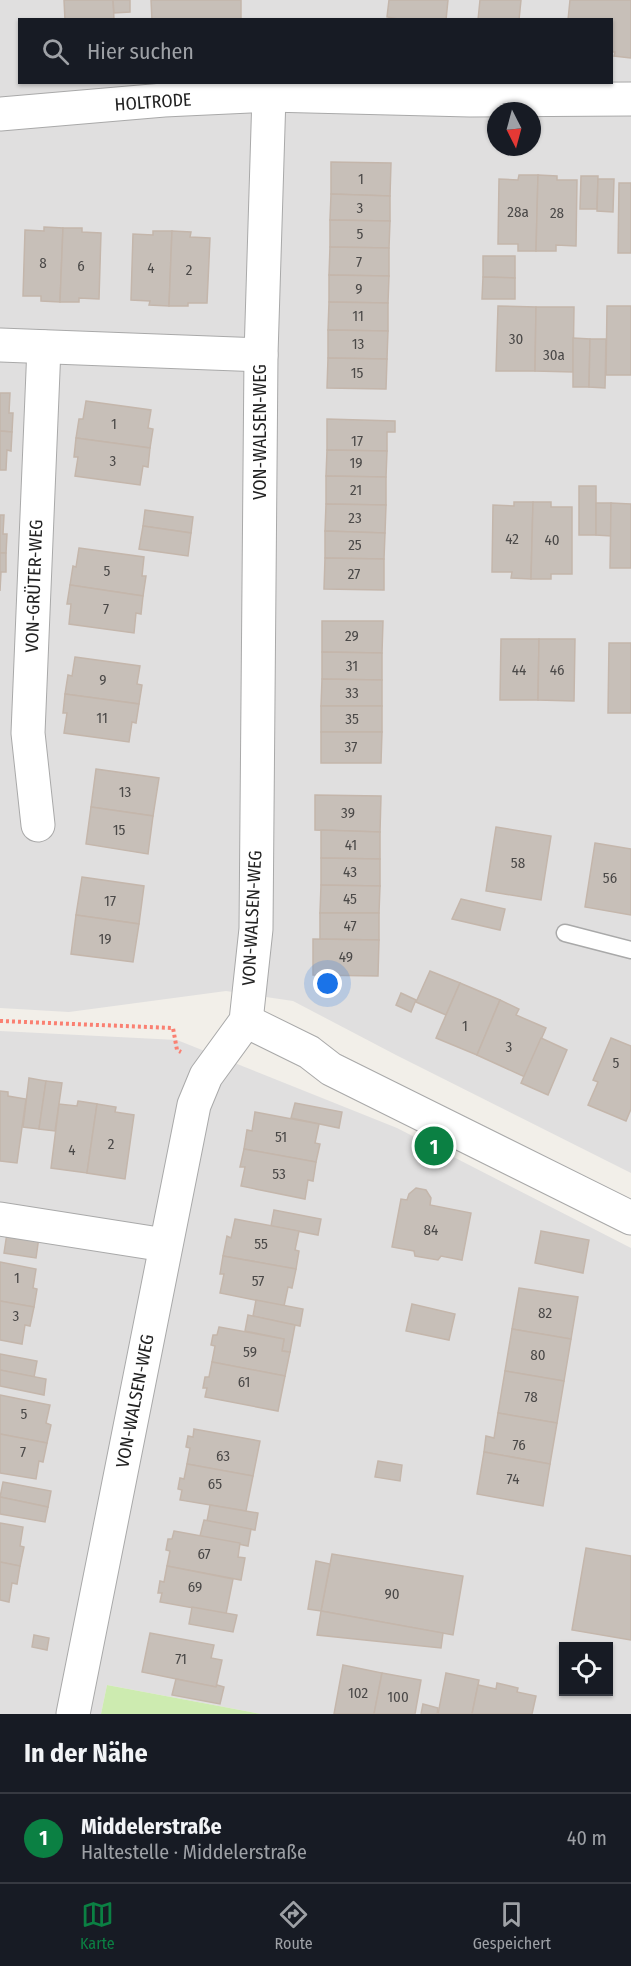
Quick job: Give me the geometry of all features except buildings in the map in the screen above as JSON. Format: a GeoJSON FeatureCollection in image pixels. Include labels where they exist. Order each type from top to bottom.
{"type":"FeatureCollection","features":[{"type":"Feature","properties":{"kind":"street","name":"HOLTRODE"},"geometry":{"type":"LineString","coordinates":[[0,114],[164,100],[269,95],[470,100],[631,99]]}},
{"type":"Feature","properties":{"kind":"street","name":"VON-WALSEN-WEG"},"geometry":{"type":"LineString","coordinates":[[73,1714],[194,1105],[206,1077],[246,1021],[256,929],[261,355],[269,95]]}},
{"type":"Feature","properties":{"kind":"street"},"geometry":{"type":"LineString","coordinates":[[0,345],[261,355]]}},
{"type":"Feature","properties":{"kind":"street","name":"VON-GRÜTER-WEG"},"geometry":{"type":"LineString","coordinates":[[38,825],[28,733],[44,347]]}},
{"type":"Feature","properties":{"kind":"street"},"geometry":{"type":"LineString","coordinates":[[246,1021],[309,1052],[331,1069],[631,1218]]}},
{"type":"Feature","properties":{"kind":"street"},"geometry":{"type":"LineString","coordinates":[[0,1219],[165,1245]]}},
{"type":"Feature","properties":{"kind":"lane"},"geometry":{"type":"LineString","coordinates":[[565,933],[631,950]]}},
{"type":"Feature","properties":{"kind":"path"},"geometry":{"type":"LineString","coordinates":[[0,1021],[173,1028],[177,1050],[212,1068]]}},
{"type":"Feature","properties":{"kind":"shaded area"},"geometry":{"type":"Polygon","coordinates":[[[0,0],[631,0],[631,1173],[293,1001],[226,991],[69,1012],[0,1008],[0,0]]]}},
{"type":"Feature","properties":{"kind":"shaded area"},"geometry":{"type":"Polygon","coordinates":[[[0,1031],[177,1040],[397,1128],[631,1248],[631,1714],[261,1714],[107,1685],[101,1714],[0,1714],[0,1031]]]}},
{"type":"Feature","properties":{"kind":"green space"},"geometry":{"type":"Polygon","coordinates":[[[107,1685],[261,1714],[101,1714],[107,1685]]]}},
{"type":"Feature","properties":{"kind":"place","name":"Middelerstraße"},"geometry":{"type":"Point","coordinates":[434,1146]}}]}
